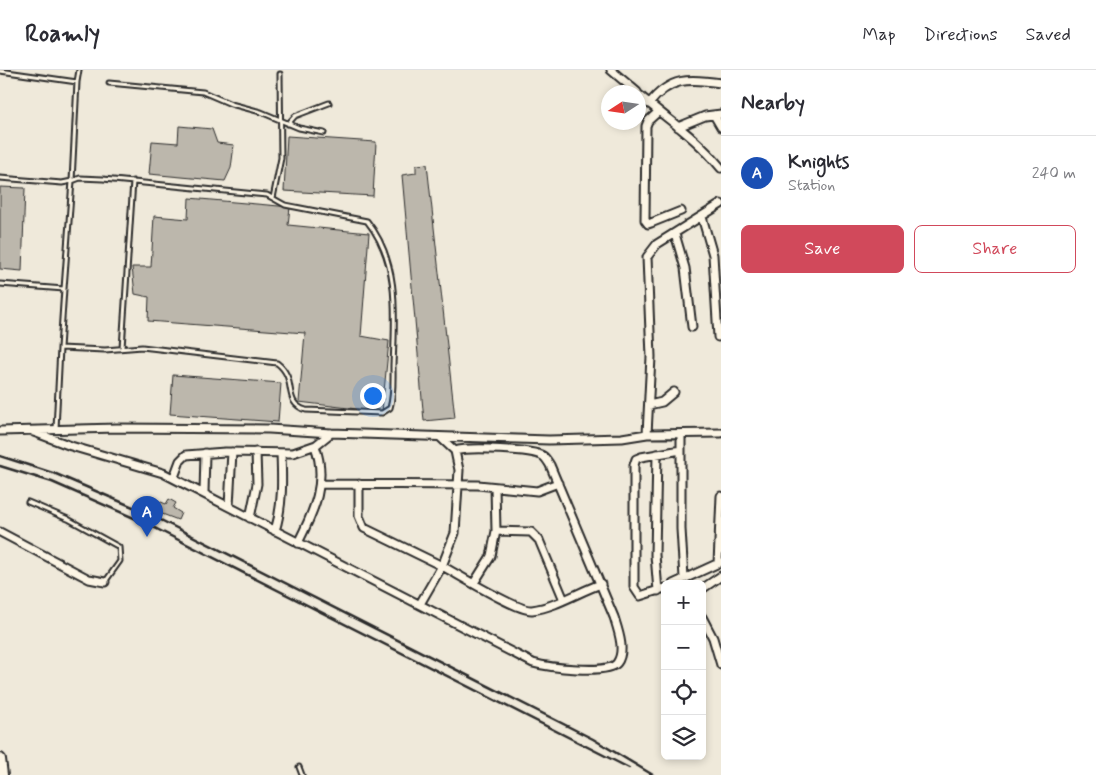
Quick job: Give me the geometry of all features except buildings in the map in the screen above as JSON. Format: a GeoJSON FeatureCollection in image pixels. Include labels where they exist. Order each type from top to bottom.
{"type":"FeatureCollection","features":[{"type":"Feature","properties":{"kind":"main road"},"geometry":{"type":"LineString","coordinates":[[0,759],[2,775]]}},
{"type":"Feature","properties":{"kind":"street"},"geometry":{"type":"LineString","coordinates":[[611,70],[629,85]]}},
{"type":"Feature","properties":{"kind":"street"},"geometry":{"type":"LineString","coordinates":[[649,104],[660,91],[675,82],[721,83]]}},
{"type":"Feature","properties":{"kind":"street"},"geometry":{"type":"LineString","coordinates":[[646,101],[692,136],[721,168]]}},
{"type":"Feature","properties":{"kind":"street"},"geometry":{"type":"LineString","coordinates":[[658,112],[648,121],[646,126],[645,220],[648,224],[681,212]]}},
{"type":"Feature","properties":{"kind":"street"},"geometry":{"type":"LineString","coordinates":[[678,127],[705,116],[717,114],[721,127]]}},
{"type":"Feature","properties":{"kind":"street"},"geometry":{"type":"LineString","coordinates":[[647,434],[651,357],[648,257],[657,244],[721,204]]}},
{"type":"Feature","properties":{"kind":"street"},"geometry":{"type":"LineString","coordinates":[[702,217],[713,255],[718,337]]}},
{"type":"Feature","properties":{"kind":"street"},"geometry":{"type":"LineString","coordinates":[[675,234],[685,268],[692,327]]}},
{"type":"Feature","properties":{"kind":"street"},"geometry":{"type":"LineString","coordinates":[[649,405],[662,402],[674,392]]}},
{"type":"Feature","properties":{"kind":"street"},"geometry":{"type":"LineString","coordinates":[[0,431],[34,432],[56,429],[269,429],[331,433],[549,440],[622,438],[647,434],[721,433]]}},
{"type":"Feature","properties":{"kind":"street"},"geometry":{"type":"LineString","coordinates":[[34,432],[72,446],[143,465],[174,477],[368,580],[420,604],[533,663],[543,666],[605,669],[617,663],[620,656],[620,642],[614,617],[550,465],[543,456],[532,452],[466,448],[455,450]]}},
{"type":"Feature","properties":{"kind":"street"},"geometry":{"type":"LineString","coordinates":[[174,477],[182,457],[186,455],[232,452],[293,453],[315,446],[331,433]]}},
{"type":"Feature","properties":{"kind":"street"},"geometry":{"type":"LineString","coordinates":[[681,434],[681,529],[684,578]]}},
{"type":"Feature","properties":{"kind":"street"},"geometry":{"type":"LineString","coordinates":[[420,604],[442,566],[455,533],[458,457],[455,450],[440,436]]}},
{"type":"Feature","properties":{"kind":"street"},"geometry":{"type":"LineString","coordinates":[[298,543],[314,510],[320,484],[318,455],[315,446]]}},
{"type":"Feature","properties":{"kind":"street"},"geometry":{"type":"LineString","coordinates":[[657,454],[655,555],[661,589],[646,596],[636,593],[634,588],[632,555],[635,462],[641,457],[657,454],[681,450]]}},
{"type":"Feature","properties":{"kind":"street"},"geometry":{"type":"LineString","coordinates":[[229,506],[232,452]]}},
{"type":"Feature","properties":{"kind":"street"},"geometry":{"type":"LineString","coordinates":[[250,518],[257,484],[256,452]]}},
{"type":"Feature","properties":{"kind":"street"},"geometry":{"type":"LineString","coordinates":[[204,493],[205,453]]}},
{"type":"Feature","properties":{"kind":"street"},"geometry":{"type":"LineString","coordinates":[[275,531],[280,514],[282,493],[281,453]]}},
{"type":"Feature","properties":{"kind":"street"},"geometry":{"type":"LineString","coordinates":[[320,484],[458,485],[537,491],[558,483]]}},
{"type":"Feature","properties":{"kind":"street"},"geometry":{"type":"LineString","coordinates":[[359,484],[359,516],[364,528],[474,582],[508,603],[529,611],[564,600],[601,584]]}},
{"type":"Feature","properties":{"kind":"street"},"geometry":{"type":"LineString","coordinates":[[474,582],[491,556],[496,531],[494,487]]}},
{"type":"Feature","properties":{"kind":"street"},"geometry":{"type":"LineString","coordinates":[[680,580],[719,563],[721,496]]}},
{"type":"Feature","properties":{"kind":"street"},"geometry":{"type":"LineString","coordinates":[[496,531],[531,532],[535,535],[549,562],[564,600]]}},
{"type":"Feature","properties":{"kind":"street"},"geometry":{"type":"LineString","coordinates":[[0,532],[89,579],[105,582]]}},
{"type":"Feature","properties":{"kind":"street"},"geometry":{"type":"LineString","coordinates":[[706,586],[721,576]]}},
{"type":"Feature","properties":{"kind":"street"},"geometry":{"type":"LineString","coordinates":[[706,625],[713,638],[721,665]]}},
{"type":"Feature","properties":{"kind":"lane"},"geometry":{"type":"LineString","coordinates":[[56,429],[78,70]]}},
{"type":"Feature","properties":{"kind":"lane"},"geometry":{"type":"LineString","coordinates":[[0,71],[78,82]]}},
{"type":"Feature","properties":{"kind":"lane"},"geometry":{"type":"LineString","coordinates":[[273,198],[281,158],[280,74]]}},
{"type":"Feature","properties":{"kind":"lane"},"geometry":{"type":"LineString","coordinates":[[109,83],[203,92],[231,104],[261,112],[282,122],[310,131],[324,133]]}},
{"type":"Feature","properties":{"kind":"lane"},"geometry":{"type":"LineString","coordinates":[[288,124],[295,116],[328,103]]}},
{"type":"Feature","properties":{"kind":"lane"},"geometry":{"type":"LineString","coordinates":[[0,178],[62,183],[80,178],[133,181],[256,194],[273,198],[285,205],[304,210],[358,217],[368,221],[377,232],[386,254],[395,293],[390,408],[382,413],[306,410],[296,407],[291,399],[290,379],[286,370],[277,363],[218,355],[122,348],[105,350],[60,348]]}},
{"type":"Feature","properties":{"kind":"lane"},"geometry":{"type":"LineString","coordinates":[[122,348],[133,181]]}},
{"type":"Feature","properties":{"kind":"lane"},"geometry":{"type":"LineString","coordinates":[[0,284],[64,289]]}},
{"type":"Feature","properties":{"kind":"lane"},"geometry":{"type":"LineString","coordinates":[[28,502],[68,519],[119,547],[120,561],[105,582]]}},
{"type":"Feature","properties":{"kind":"lane"},"geometry":{"type":"LineString","coordinates":[[300,767],[302,775]]}},
{"type":"Feature","properties":{"kind":"railway"},"geometry":{"type":"LineString","coordinates":[[0,456],[56,474],[147,513],[593,739],[653,775]]}},
{"type":"Feature","properties":{"kind":"railway"},"geometry":{"type":"LineString","coordinates":[[0,466],[52,482],[143,522],[629,768]]}},
{"type":"Feature","properties":{"kind":"place","name":"Knights"},"geometry":{"type":"Point","coordinates":[147,537]}}]}
